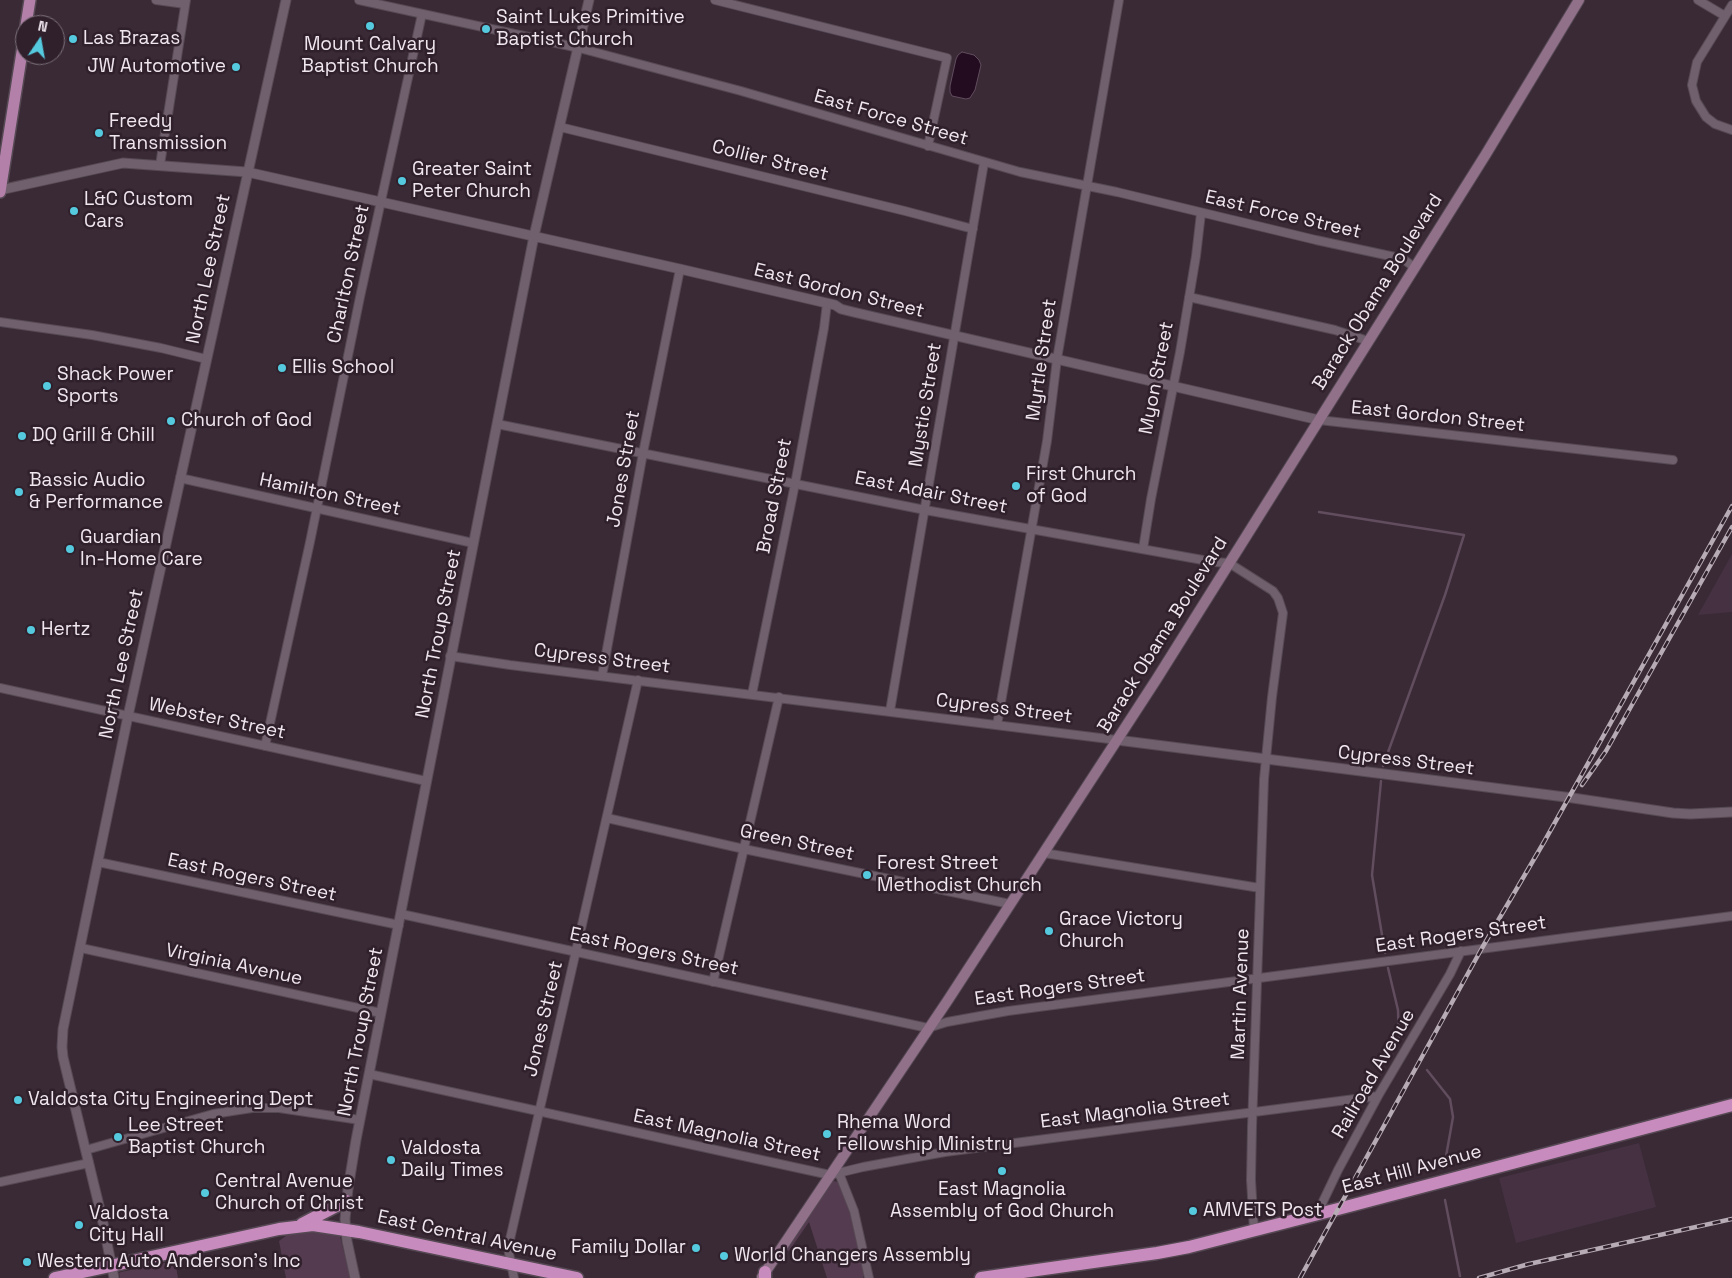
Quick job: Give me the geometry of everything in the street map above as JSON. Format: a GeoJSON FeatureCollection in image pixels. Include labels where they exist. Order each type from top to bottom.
{"type":"FeatureCollection","features":[{"type":"Feature","properties":{"kind":"highway","name":"East Hill Avenue"},"geometry":{"type":"LineString","coordinates":[[982,1278],[1157,1253],[1254,1231],[1732,1105]]}},
{"type":"Feature","properties":{"kind":"highway"},"geometry":{"type":"LineString","coordinates":[[298,1226],[346,1201]]}},
{"type":"Feature","properties":{"kind":"highway","name":"East Central Avenue"},"geometry":{"type":"LineString","coordinates":[[55,1278],[113,1272],[298,1226],[313,1224],[577,1278]]}},
{"type":"Feature","properties":{"kind":"main road"},"geometry":{"type":"LineString","coordinates":[[28,15],[30,0]]}},
{"type":"Feature","properties":{"kind":"main road","name":"Barack Obama Boulevard"},"geometry":{"type":"LineString","coordinates":[[764,1276],[835,1174],[928,1028],[1117,740],[1486,154],[1579,0]]}},
{"type":"Feature","properties":{"kind":"main road"},"geometry":{"type":"LineString","coordinates":[[0,190],[1,165],[19,65]]}},
{"type":"Feature","properties":{"kind":"street"},"geometry":{"type":"LineString","coordinates":[[156,0],[185,2],[160,165]]}},
{"type":"Feature","properties":{"kind":"street","name":"North Lee Street"},"geometry":{"type":"LineString","coordinates":[[113,1272],[62,1047],[63,1029],[128,716],[286,0]]}},
{"type":"Feature","properties":{"kind":"street","name":"East Force Street"},"geometry":{"type":"LineString","coordinates":[[359,0],[578,48],[741,91],[984,163],[1395,257],[1403,259],[1414,267]]}},
{"type":"Feature","properties":{"kind":"street","name":"North Troup Street"},"geometry":{"type":"LineString","coordinates":[[354,1278],[346,1230],[346,1201],[360,1120],[534,236],[589,0]]}},
{"type":"Feature","properties":{"kind":"street"},"geometry":{"type":"LineString","coordinates":[[715,0],[948,58],[928,146]]}},
{"type":"Feature","properties":{"kind":"street","name":"Myrtle Street"},"geometry":{"type":"LineString","coordinates":[[997,725],[1047,442],[1057,359],[1119,0]]}},
{"type":"Feature","properties":{"kind":"street"},"geometry":{"type":"LineString","coordinates":[[1698,0],[1725,16]]}},
{"type":"Feature","properties":{"kind":"street"},"geometry":{"type":"LineString","coordinates":[[1732,4],[1697,62],[1692,85],[1696,101],[1706,117],[1716,124],[1732,130]]}},
{"type":"Feature","properties":{"kind":"street","name":"Charlton Street"},"geometry":{"type":"LineString","coordinates":[[265,746],[422,14]]}},
{"type":"Feature","properties":{"kind":"street","name":"Collier Street"},"geometry":{"type":"LineString","coordinates":[[560,128],[686,157],[973,229]]}},
{"type":"Feature","properties":{"kind":"street","name":"East Gordon Street"},"geometry":{"type":"LineString","coordinates":[[0,190],[123,163],[247,172],[827,303],[853,312],[1319,420],[1673,460]]}},
{"type":"Feature","properties":{"kind":"street","name":"Mystic Street"},"geometry":{"type":"LineString","coordinates":[[890,712],[984,163]]}},
{"type":"Feature","properties":{"kind":"street","name":"Myon Street"},"geometry":{"type":"LineString","coordinates":[[1143,549],[1189,297],[1201,213]]}},
{"type":"Feature","properties":{"kind":"street","name":"Jones Street"},"geometry":{"type":"LineString","coordinates":[[602,676],[643,453],[680,269]]}},
{"type":"Feature","properties":{"kind":"street"},"geometry":{"type":"LineString","coordinates":[[1189,297],[1335,330],[1368,341]]}},
{"type":"Feature","properties":{"kind":"street","name":"Broad Street"},"geometry":{"type":"LineString","coordinates":[[752,694],[824,328],[827,303]]}},
{"type":"Feature","properties":{"kind":"street"},"geometry":{"type":"LineString","coordinates":[[0,322],[92,335],[206,359]]}},
{"type":"Feature","properties":{"kind":"street","name":"East Adair Street"},"geometry":{"type":"LineString","coordinates":[[497,424],[926,510],[1214,562],[1229,563],[1273,592],[1278,598],[1283,613],[1264,759]]}},
{"type":"Feature","properties":{"kind":"street","name":"Hamilton Street"},"geometry":{"type":"LineString","coordinates":[[180,478],[473,543]]}},
{"type":"Feature","properties":{"kind":"street","name":"Cypress Street"},"geometry":{"type":"LineString","coordinates":[[450,656],[1568,797],[1673,813],[1732,812]]}},
{"type":"Feature","properties":{"kind":"street","name":"Jones Street"},"geometry":{"type":"LineString","coordinates":[[514,1278],[508,1248],[638,680]]}},
{"type":"Feature","properties":{"kind":"street","name":"Webster Street"},"geometry":{"type":"LineString","coordinates":[[0,688],[426,781]]}},
{"type":"Feature","properties":{"kind":"street"},"geometry":{"type":"LineString","coordinates":[[713,982],[779,698]]}},
{"type":"Feature","properties":{"kind":"street","name":"Martin Avenue"},"geometry":{"type":"LineString","coordinates":[[1254,1231],[1251,1180],[1264,759]]}},
{"type":"Feature","properties":{"kind":"street","name":"Green Street"},"geometry":{"type":"LineString","coordinates":[[607,818],[744,849],[1010,904]]}},
{"type":"Feature","properties":{"kind":"street"},"geometry":{"type":"LineString","coordinates":[[1044,853],[1260,888]]}},
{"type":"Feature","properties":{"kind":"street","name":"East Rogers Street"},"geometry":{"type":"LineString","coordinates":[[98,862],[399,925]]}},
{"type":"Feature","properties":{"kind":"street","name":"East Rogers Street"},"geometry":{"type":"LineString","coordinates":[[401,914],[928,1028],[972,1016],[1732,916]]}},
{"type":"Feature","properties":{"kind":"street","name":"Virginia Avenue"},"geometry":{"type":"LineString","coordinates":[[81,948],[381,1013]]}},
{"type":"Feature","properties":{"kind":"street","name":"Railroad Avenue"},"geometry":{"type":"LineString","coordinates":[[1318,1214],[1338,1170],[1378,1096],[1450,974],[1461,951]]}},
{"type":"Feature","properties":{"kind":"street","name":"East Magnolia Street"},"geometry":{"type":"LineString","coordinates":[[369,1074],[835,1174],[945,1152],[1378,1096]]}},
{"type":"Feature","properties":{"kind":"street"},"geometry":{"type":"LineString","coordinates":[[86,1150],[213,1114],[252,1108],[279,1108],[360,1120]]}},
{"type":"Feature","properties":{"kind":"street"},"geometry":{"type":"LineString","coordinates":[[0,1182],[89,1163]]}},
{"type":"Feature","properties":{"kind":"street"},"geometry":{"type":"LineString","coordinates":[[835,1174],[854,1211],[869,1278]]}},
{"type":"Feature","properties":{"kind":"shaded area"},"geometry":{"type":"Polygon","coordinates":[[[962,52],[974,55],[981,65],[975,90],[970,98],[966,99],[952,96],[950,92],[956,59],[962,52]]]}},
{"type":"Feature","properties":{"kind":"shaded area"},"geometry":{"type":"Polygon","coordinates":[[[1732,554],[1732,612],[1698,615],[1732,554]]]}},
{"type":"Feature","properties":{"kind":"shaded area"},"geometry":{"type":"Polygon","coordinates":[[[1639,1143],[1656,1207],[1516,1243],[1499,1178],[1639,1143]]]}},
{"type":"Feature","properties":{"kind":"shaded area"},"geometry":{"type":"Polygon","coordinates":[[[833,1181],[839,1182],[844,1189],[864,1273],[863,1278],[827,1278],[809,1222],[789,1251],[786,1250],[829,1183],[833,1181]]]}},
{"type":"Feature","properties":{"kind":"shaded area"},"geometry":{"type":"Polygon","coordinates":[[[317,1230],[340,1236],[350,1278],[286,1278],[279,1241],[287,1235],[317,1230]]]}},
{"type":"Feature","properties":{"kind":"shaded area"},"geometry":{"type":"Polygon","coordinates":[[[175,1261],[178,1278],[120,1278],[119,1273],[121,1272],[175,1261]]]}},
{"type":"Feature","properties":{"kind":"waterway"},"geometry":{"type":"LineString","coordinates":[[1319,512],[1464,535],[1445,595],[1383,766]]}},
{"type":"Feature","properties":{"kind":"waterway"},"geometry":{"type":"LineString","coordinates":[[1381,781],[1372,875],[1385,953]]}},
{"type":"Feature","properties":{"kind":"waterway"},"geometry":{"type":"LineString","coordinates":[[1388,968],[1398,1010],[1399,1041]]}},
{"type":"Feature","properties":{"kind":"waterway"},"geometry":{"type":"LineString","coordinates":[[1427,1070],[1450,1099],[1453,1117],[1445,1162]]}},
{"type":"Feature","properties":{"kind":"waterway"},"geometry":{"type":"LineString","coordinates":[[1445,1200],[1460,1276]]}},
{"type":"Feature","properties":{"kind":"railway"},"geometry":{"type":"LineString","coordinates":[[1300,1278],[1482,948],[1544,842],[1732,506]]}},
{"type":"Feature","properties":{"kind":"railway"},"geometry":{"type":"LineString","coordinates":[[1582,785],[1606,751],[1732,527]]}},
{"type":"Feature","properties":{"kind":"railway"},"geometry":{"type":"LineString","coordinates":[[1479,1278],[1529,1264],[1732,1219]]}},
{"type":"Feature","properties":{"kind":"place","name":"Mount Calvary Baptist Church"},"geometry":{"type":"Point","coordinates":[370,26]}},
{"type":"Feature","properties":{"kind":"place","name":"Saint Lukes Primitive Baptist Church"},"geometry":{"type":"Point","coordinates":[486,29]}},
{"type":"Feature","properties":{"kind":"place","name":"Las Brazas"},"geometry":{"type":"Point","coordinates":[73,39]}},
{"type":"Feature","properties":{"kind":"place","name":"JW Automotive"},"geometry":{"type":"Point","coordinates":[236,67]}},
{"type":"Feature","properties":{"kind":"place","name":"Freedy Transmission"},"geometry":{"type":"Point","coordinates":[99,133]}},
{"type":"Feature","properties":{"kind":"place","name":"Greater Saint Peter Church"},"geometry":{"type":"Point","coordinates":[402,181]}},
{"type":"Feature","properties":{"kind":"place","name":"L&C Custom Cars"},"geometry":{"type":"Point","coordinates":[74,211]}},
{"type":"Feature","properties":{"kind":"place","name":"Ellis School"},"geometry":{"type":"Point","coordinates":[282,368]}},
{"type":"Feature","properties":{"kind":"place","name":"Shack Power Sports"},"geometry":{"type":"Point","coordinates":[47,386]}},
{"type":"Feature","properties":{"kind":"place","name":"Church of God"},"geometry":{"type":"Point","coordinates":[171,421]}},
{"type":"Feature","properties":{"kind":"place","name":"DQ Grill & Chill"},"geometry":{"type":"Point","coordinates":[22,436]}},
{"type":"Feature","properties":{"kind":"place","name":"First Church of God"},"geometry":{"type":"Point","coordinates":[1016,486]}},
{"type":"Feature","properties":{"kind":"place","name":"Bassic Audio & Performance"},"geometry":{"type":"Point","coordinates":[19,492]}},
{"type":"Feature","properties":{"kind":"place","name":"Guardian In-Home Care"},"geometry":{"type":"Point","coordinates":[70,549]}},
{"type":"Feature","properties":{"kind":"place","name":"Hertz"},"geometry":{"type":"Point","coordinates":[31,630]}},
{"type":"Feature","properties":{"kind":"place","name":"Forest Street Methodist Church"},"geometry":{"type":"Point","coordinates":[867,875]}},
{"type":"Feature","properties":{"kind":"place","name":"Grace Victory Church"},"geometry":{"type":"Point","coordinates":[1049,931]}},
{"type":"Feature","properties":{"kind":"place","name":"Valdosta City Engineering Dept"},"geometry":{"type":"Point","coordinates":[18,1100]}},
{"type":"Feature","properties":{"kind":"place","name":"Rhema Word Fellowship Ministry"},"geometry":{"type":"Point","coordinates":[827,1134]}},
{"type":"Feature","properties":{"kind":"place","name":"Lee Street Baptist Church"},"geometry":{"type":"Point","coordinates":[118,1137]}},
{"type":"Feature","properties":{"kind":"place","name":"Valdosta Daily Times"},"geometry":{"type":"Point","coordinates":[391,1160]}},
{"type":"Feature","properties":{"kind":"place","name":"East Magnolia Assembly of God Church"},"geometry":{"type":"Point","coordinates":[1002,1171]}},
{"type":"Feature","properties":{"kind":"place","name":"Central Avenue Church of Christ"},"geometry":{"type":"Point","coordinates":[205,1193]}},
{"type":"Feature","properties":{"kind":"place","name":"AMVETS Post"},"geometry":{"type":"Point","coordinates":[1193,1211]}},
{"type":"Feature","properties":{"kind":"place","name":"Valdosta City Hall"},"geometry":{"type":"Point","coordinates":[79,1225]}},
{"type":"Feature","properties":{"kind":"place","name":"Family Dollar"},"geometry":{"type":"Point","coordinates":[696,1248]}},
{"type":"Feature","properties":{"kind":"place","name":"World Changers Assembly"},"geometry":{"type":"Point","coordinates":[724,1256]}},
{"type":"Feature","properties":{"kind":"place","name":"Western Auto Anderson's Inc"},"geometry":{"type":"Point","coordinates":[27,1262]}}]}
